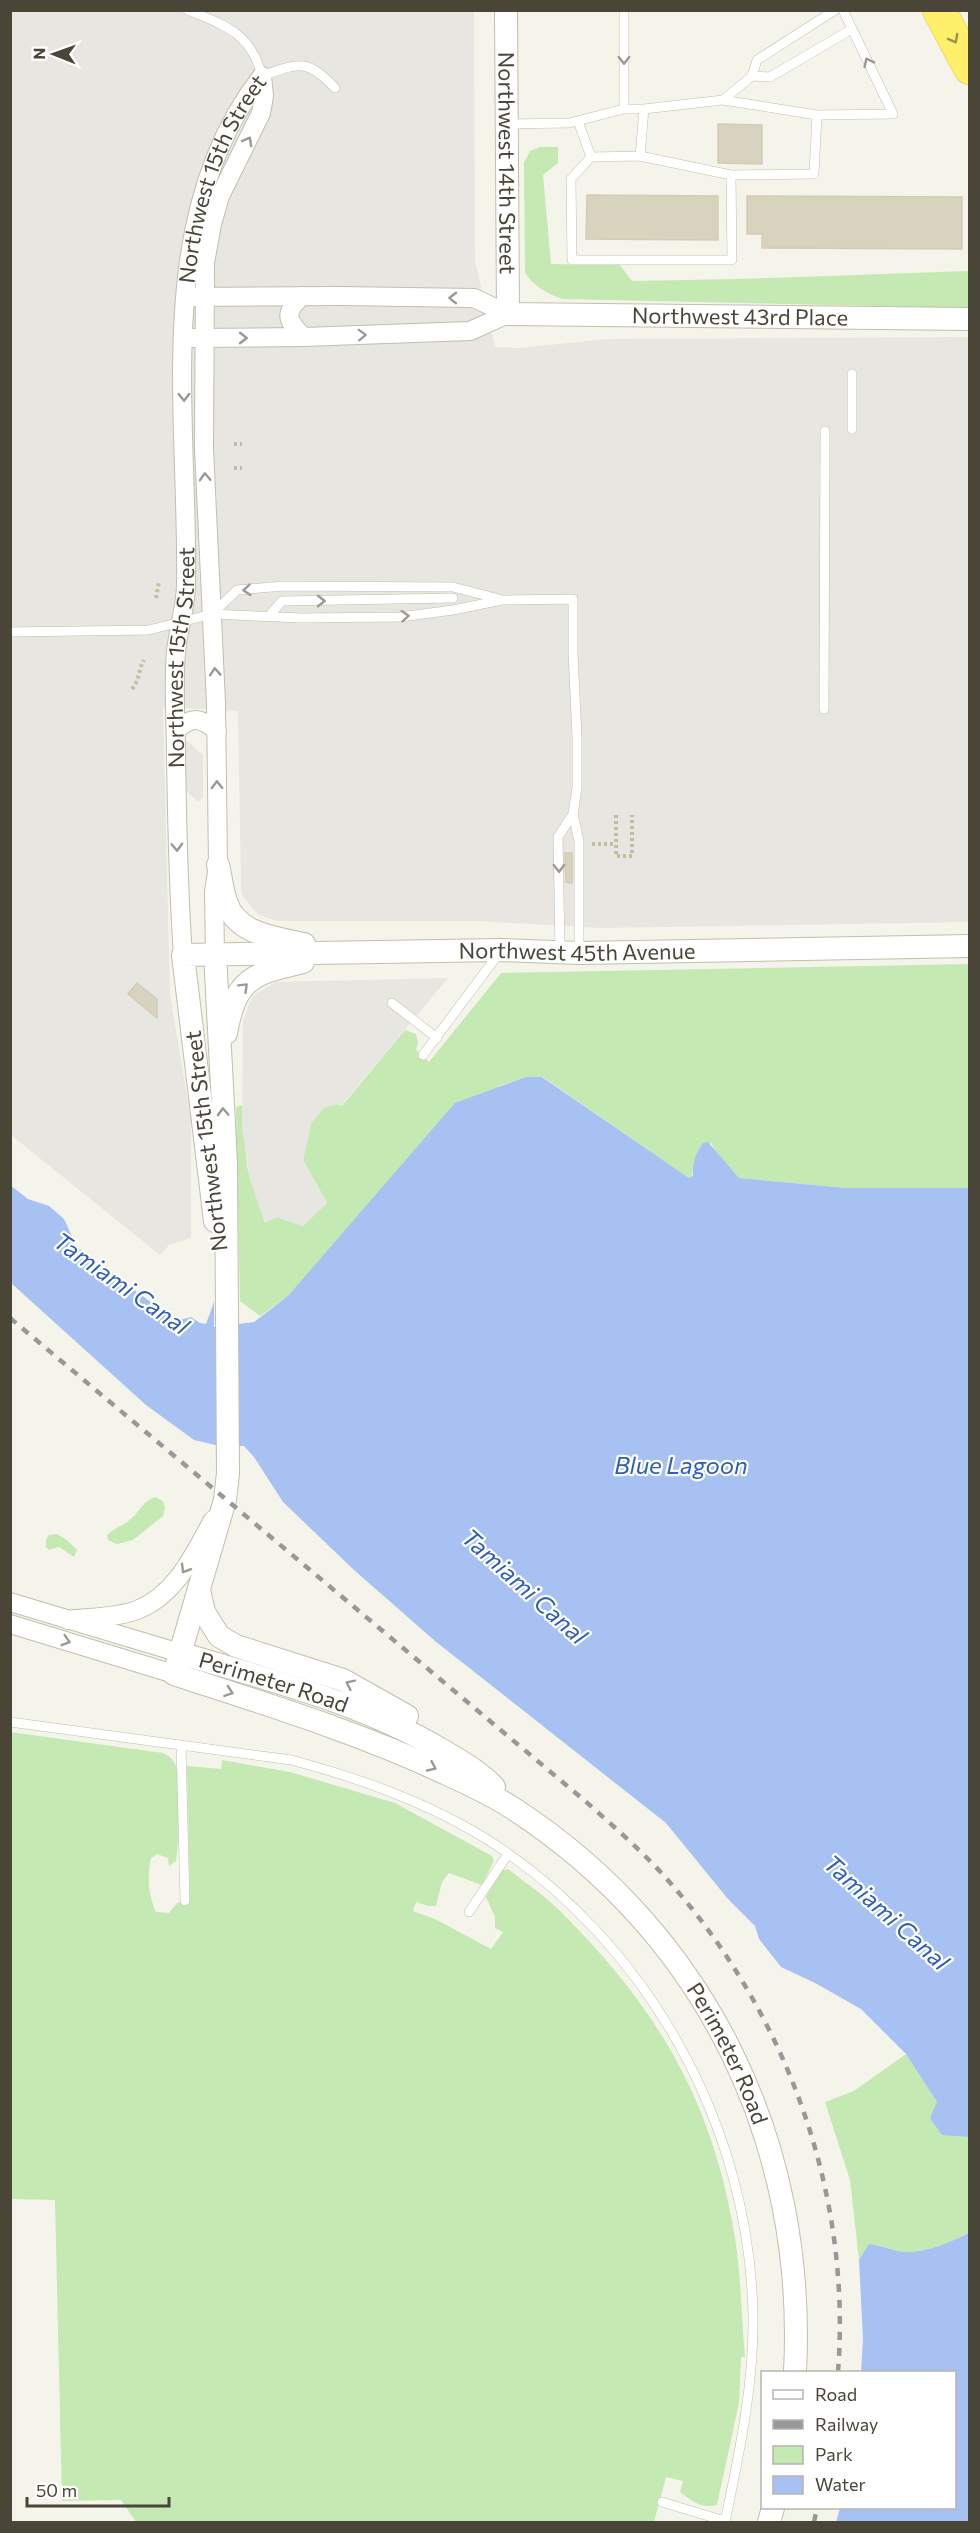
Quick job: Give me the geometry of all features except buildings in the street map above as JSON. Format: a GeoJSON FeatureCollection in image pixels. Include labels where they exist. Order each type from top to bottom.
{"type":"FeatureCollection","features":[{"type":"Feature","properties":{"kind":"highway"},"geometry":{"type":"LineString","coordinates":[[939,10],[969,68]]}},
{"type":"Feature","properties":{"kind":"street","name":"Northwest 14th Street"},"geometry":{"type":"LineString","coordinates":[[506,10],[508,314]]}},
{"type":"Feature","properties":{"kind":"street","name":"Northwest 15th Street"},"geometry":{"type":"LineString","coordinates":[[177,1663],[225,1500],[228,1473],[226,1162],[215,954],[214,892],[218,865],[216,731],[205,499],[203,338],[205,263],[220,195],[261,113],[264,96],[262,76]]}},
{"type":"Feature","properties":{"kind":"street","name":"Northwest 15th Street"},"geometry":{"type":"LineString","coordinates":[[227,1305],[208,1169],[183,955],[177,831],[176,652],[186,587],[185,297],[188,261],[201,197],[210,170],[240,107],[262,76]]}},
{"type":"Feature","properties":{"kind":"street"},"geometry":{"type":"LineString","coordinates":[[303,296],[291,306],[290,317],[292,325],[303,338]]}},
{"type":"Feature","properties":{"kind":"street","name":"Northwest 43rd Place"},"geometry":{"type":"LineString","coordinates":[[185,297],[474,298],[508,314],[969,319]]}},
{"type":"Feature","properties":{"kind":"street","name":"Northwest 43rd Place"},"geometry":{"type":"LineString","coordinates":[[184,338],[303,338],[470,331],[508,314]]}},
{"type":"Feature","properties":{"kind":"street"},"geometry":{"type":"LineString","coordinates":[[176,730],[186,721],[196,720],[205,722],[216,731]]}},
{"type":"Feature","properties":{"kind":"street"},"geometry":{"type":"LineString","coordinates":[[218,865],[226,902],[233,916],[243,926],[269,936],[340,952]]}},
{"type":"Feature","properties":{"kind":"street","name":"Northwest 45th Avenue"},"geometry":{"type":"LineString","coordinates":[[183,955],[501,950],[569,953],[969,946]]}},
{"type":"Feature","properties":{"kind":"street"},"geometry":{"type":"LineString","coordinates":[[220,1061],[232,1004],[236,995],[246,984],[262,973],[340,952]]}},
{"type":"Feature","properties":{"kind":"street"},"geometry":{"type":"LineString","coordinates":[[68,1620],[137,1610],[166,1592],[180,1578],[225,1500]]}},
{"type":"Feature","properties":{"kind":"street"},"geometry":{"type":"LineString","coordinates":[[199,1590],[204,1612],[219,1636],[236,1646],[343,1680],[411,1719],[466,1765]]}},
{"type":"Feature","properties":{"kind":"street","name":"Perimeter Road"},"geometry":{"type":"LineString","coordinates":[[10,1602],[68,1620],[379,1743],[458,1779],[513,1808]]}},
{"type":"Feature","properties":{"kind":"street","name":"Perimeter Road"},"geometry":{"type":"LineString","coordinates":[[10,1624],[339,1702],[376,1716],[410,1731],[466,1765],[489,1782],[513,1808],[591,1868],[643,1921],[686,1974],[738,2064],[764,2128],[784,2204],[794,2268],[795,2371]]}},
{"type":"Feature","properties":{"kind":"lane"},"geometry":{"type":"LineString","coordinates":[[188,10],[229,28],[244,39],[255,54],[262,76],[293,64],[302,64],[316,70],[335,88]]}},
{"type":"Feature","properties":{"kind":"lane"},"geometry":{"type":"LineString","coordinates":[[624,10],[624,109]]}},
{"type":"Feature","properties":{"kind":"lane"},"geometry":{"type":"LineString","coordinates":[[723,100],[752,76],[757,60],[835,10]]}},
{"type":"Feature","properties":{"kind":"lane"},"geometry":{"type":"LineString","coordinates":[[507,124],[569,123],[624,109],[644,109],[723,100],[818,116],[893,114],[843,10]]}},
{"type":"Feature","properties":{"kind":"lane"},"geometry":{"type":"LineString","coordinates":[[752,76],[770,77],[852,29]]}},
{"type":"Feature","properties":{"kind":"lane"},"geometry":{"type":"LineString","coordinates":[[640,156],[644,109]]}},
{"type":"Feature","properties":{"kind":"lane"},"geometry":{"type":"LineString","coordinates":[[731,175],[732,260],[572,260],[571,179],[591,157],[640,156],[731,175],[814,174],[818,116]]}},
{"type":"Feature","properties":{"kind":"lane"},"geometry":{"type":"LineString","coordinates":[[578,121],[591,157]]}},
{"type":"Feature","properties":{"kind":"lane"},"geometry":{"type":"LineString","coordinates":[[852,374],[852,429]]}},
{"type":"Feature","properties":{"kind":"lane"},"geometry":{"type":"LineString","coordinates":[[824,709],[825,431]]}},
{"type":"Feature","properties":{"kind":"lane"},"geometry":{"type":"LineString","coordinates":[[212,614],[237,591],[293,586],[453,587],[502,600]]}},
{"type":"Feature","properties":{"kind":"lane"},"geometry":{"type":"LineString","coordinates":[[269,616],[282,601],[453,598]]}},
{"type":"Feature","properties":{"kind":"lane"},"geometry":{"type":"LineString","coordinates":[[10,632],[149,630],[212,614],[400,616],[453,610],[502,600],[573,599],[573,653],[578,737],[577,789],[573,814],[579,842],[569,953]]}},
{"type":"Feature","properties":{"kind":"lane"},"geometry":{"type":"LineString","coordinates":[[569,953],[558,837],[573,814]]}},
{"type":"Feature","properties":{"kind":"lane"},"geometry":{"type":"LineString","coordinates":[[423,1055],[501,950]]}},
{"type":"Feature","properties":{"kind":"lane"},"geometry":{"type":"LineString","coordinates":[[392,1003],[436,1038]]}},
{"type":"Feature","properties":{"kind":"lane"},"geometry":{"type":"LineString","coordinates":[[10,1722],[291,1760],[361,1780],[428,1807],[508,1854],[590,1924],[641,1984],[693,2070],[724,2146],[744,2227],[753,2316],[748,2399],[725,2522],[662,2502]]}},
{"type":"Feature","properties":{"kind":"lane"},"geometry":{"type":"LineString","coordinates":[[181,1745],[185,1901]]}},
{"type":"Feature","properties":{"kind":"lane"},"geometry":{"type":"LineString","coordinates":[[469,1912],[508,1854]]}},
{"type":"Feature","properties":{"kind":"path"},"geometry":{"type":"LineString","coordinates":[[234,444],[242,444]]}},
{"type":"Feature","properties":{"kind":"path"},"geometry":{"type":"LineString","coordinates":[[234,468],[242,468]]}},
{"type":"Feature","properties":{"kind":"path"},"geometry":{"type":"LineString","coordinates":[[156,598],[159,582]]}},
{"type":"Feature","properties":{"kind":"path"},"geometry":{"type":"LineString","coordinates":[[132,689],[139,681],[139,669],[144,660]]}},
{"type":"Feature","properties":{"kind":"path"},"geometry":{"type":"LineString","coordinates":[[616,815],[616,856],[632,856],[632,815]]}},
{"type":"Feature","properties":{"kind":"path"},"geometry":{"type":"LineString","coordinates":[[595,844],[616,844]]}},
{"type":"Feature","properties":{"kind":"green space"},"geometry":{"type":"Polygon","coordinates":[[[540,147],[558,147],[558,163],[543,175],[551,264],[620,265],[632,281],[969,271],[969,308],[563,299],[557,297],[537,286],[525,273],[524,163],[530,151],[540,147]]]}},
{"type":"Feature","properties":{"kind":"green space"},"geometry":{"type":"Polygon","coordinates":[[[969,964],[969,1188],[846,1188],[739,1178],[720,1158],[711,1143],[700,1147],[693,1166],[692,1177],[689,1178],[543,1077],[526,1077],[499,1086],[288,1296],[260,1316],[240,1301],[236,1107],[242,1105],[247,1167],[265,1223],[277,1217],[303,1226],[327,1203],[303,1160],[311,1123],[324,1107],[337,1104],[342,1106],[405,1030],[416,1034],[418,1042],[416,1050],[429,1062],[501,973],[969,964]]]}},
{"type":"Feature","properties":{"kind":"green space"},"geometry":{"type":"Polygon","coordinates":[[[155,1497],[163,1501],[165,1508],[163,1516],[133,1540],[117,1544],[108,1540],[107,1535],[128,1521],[155,1497]]]}},
{"type":"Feature","properties":{"kind":"green space"},"geometry":{"type":"Polygon","coordinates":[[[57,1534],[77,1550],[74,1557],[59,1547],[49,1550],[46,1547],[46,1539],[49,1535],[57,1534]]]}},
{"type":"Feature","properties":{"kind":"green space"},"geometry":{"type":"Polygon","coordinates":[[[10,1732],[163,1753],[172,1760],[176,1766],[178,1784],[177,1853],[176,1861],[169,1866],[168,1858],[157,1854],[151,1858],[149,1885],[156,1912],[169,1913],[177,1903],[190,1901],[187,1766],[221,1769],[222,1760],[290,1772],[395,1803],[492,1856],[494,1861],[482,1885],[449,1873],[442,1882],[436,1906],[416,1902],[413,1911],[437,1920],[491,1949],[503,1932],[495,1928],[495,1917],[486,1897],[500,1871],[508,1869],[555,1906],[594,1946],[649,2016],[672,2053],[692,2091],[722,2174],[735,2238],[745,2357],[741,2357],[739,2403],[717,2505],[706,2506],[693,2501],[680,2492],[683,2481],[666,2477],[654,2522],[136,2522],[121,2500],[62,2501],[55,2200],[11,2199],[10,1732]]]}},
{"type":"Feature","properties":{"kind":"green space"},"geometry":{"type":"Polygon","coordinates":[[[906,2054],[937,2102],[931,2118],[942,2134],[969,2137],[969,2233],[939,2246],[915,2252],[903,2252],[870,2244],[859,2260],[850,2180],[825,2102],[854,2091],[906,2054]]]}},
{"type":"Feature","properties":{"kind":"shaded area"},"geometry":{"type":"Polygon","coordinates":[[[10,11],[474,11],[475,260],[495,347],[520,348],[607,339],[969,337],[969,922],[601,928],[475,921],[278,921],[259,915],[243,896],[241,889],[238,711],[163,707],[170,995],[191,1120],[191,1238],[169,1245],[160,1255],[11,1135],[10,11]]]}},
{"type":"Feature","properties":{"kind":"shaded area"},"geometry":{"type":"Polygon","coordinates":[[[186,740],[203,755],[203,797],[198,802],[186,791],[186,740]]]}},
{"type":"Feature","properties":{"kind":"shaded area"},"geometry":{"type":"Polygon","coordinates":[[[448,978],[341,1106],[337,1104],[324,1108],[311,1123],[303,1160],[327,1203],[303,1226],[277,1217],[265,1223],[250,1180],[242,1127],[243,1021],[251,999],[276,982],[448,978]]]}},
{"type":"Feature","properties":{"kind":"water","name":"Blue Lagoon"},"geometry":{"type":"Polygon","coordinates":[[[526,1077],[542,1077],[689,1178],[693,1176],[698,1151],[703,1143],[708,1142],[739,1178],[846,1188],[969,1188],[969,2137],[942,2135],[930,2118],[937,2102],[906,2054],[861,2009],[781,1967],[759,1939],[755,1926],[728,1899],[666,1823],[435,1641],[354,1570],[283,1502],[254,1457],[244,1446],[220,1446],[194,1440],[146,1405],[11,1283],[10,1185],[28,1199],[49,1206],[64,1219],[77,1247],[160,1309],[180,1320],[191,1317],[206,1324],[214,1302],[214,1327],[254,1322],[288,1296],[455,1103],[526,1077]]]}},
{"type":"Feature","properties":{"kind":"water"},"geometry":{"type":"Polygon","coordinates":[[[969,2233],[969,2522],[836,2522],[840,2509],[956,2509],[956,2371],[861,2371],[863,2339],[859,2260],[869,2244],[902,2252],[915,2252],[939,2246],[969,2233]]]}},
{"type":"Feature","properties":{"kind":"railway"},"geometry":{"type":"LineString","coordinates":[[10,1318],[584,1800],[666,1878],[708,1930],[745,1986],[777,2046],[802,2108],[821,2172],[834,2238],[840,2305],[838,2371]]}},
{"type":"Feature","properties":{"kind":"railway"},"geometry":{"type":"LineString","coordinates":[[814,2522],[817,2509]]}},
{"type":"Feature","properties":{"kind":"water label","name":"Tamiami Canal"},"geometry":{"type":"Point","coordinates":[121,1284]}},
{"type":"Feature","properties":{"kind":"water label","name":"Tamiami Canal"},"geometry":{"type":"Point","coordinates":[524,1587]}},
{"type":"Feature","properties":{"kind":"water label","name":"Tamiami Canal"},"geometry":{"type":"Point","coordinates":[886,1913]}}]}
